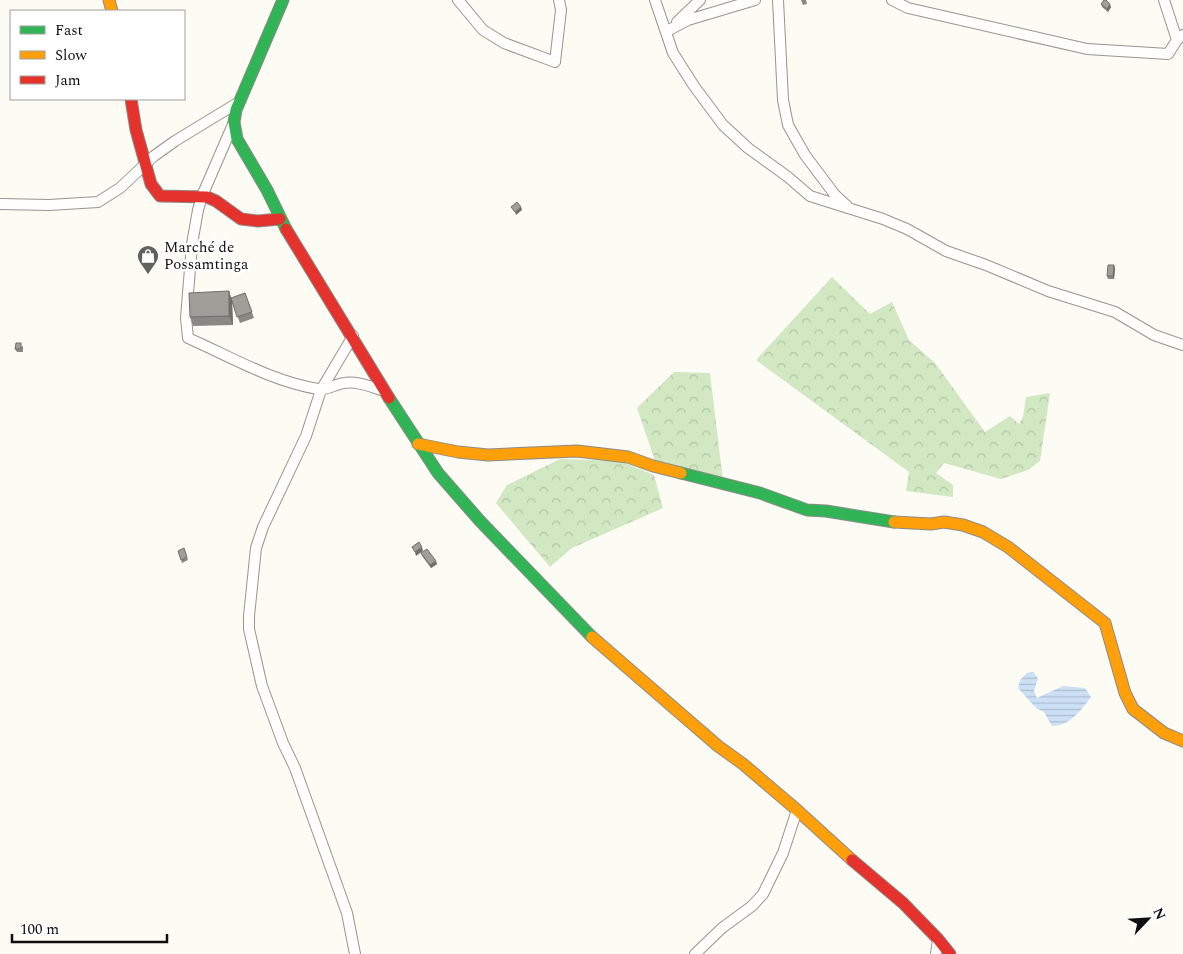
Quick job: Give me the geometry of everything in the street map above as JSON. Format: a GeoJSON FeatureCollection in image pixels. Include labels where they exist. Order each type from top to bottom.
{"type":"FeatureCollection","features":[{"type":"Feature","properties":{"kind":"street"},"geometry":{"type":"LineString","coordinates":[[283,0],[239,102],[234,122],[202,196],[192,244],[186,318],[188,338],[255,370],[282,380],[321,390],[336,385],[357,382],[385,391]]}},
{"type":"Feature","properties":{"kind":"street"},"geometry":{"type":"LineString","coordinates":[[458,0],[483,30],[504,43],[555,62],[561,10],[559,0]]}},
{"type":"Feature","properties":{"kind":"street"},"geometry":{"type":"LineString","coordinates":[[655,0],[673,53],[694,86],[728,129],[748,148],[788,176],[810,196],[883,219],[907,229],[946,251],[986,264],[1048,291],[1115,312],[1154,335],[1183,345]]}},
{"type":"Feature","properties":{"kind":"street"},"geometry":{"type":"LineString","coordinates":[[667,31],[700,0]]}},
{"type":"Feature","properties":{"kind":"street"},"geometry":{"type":"LineString","coordinates":[[667,31],[688,20],[755,0]]}},
{"type":"Feature","properties":{"kind":"street"},"geometry":{"type":"LineString","coordinates":[[778,0],[782,100],[788,126],[805,155],[850,210]]}},
{"type":"Feature","properties":{"kind":"street"},"geometry":{"type":"LineString","coordinates":[[892,0],[908,8],[1087,49],[1168,54],[1180,38],[1164,0]]}},
{"type":"Feature","properties":{"kind":"street"},"geometry":{"type":"LineString","coordinates":[[131,100],[136,130],[145,165],[151,184],[160,196],[168,198],[202,196],[219,203],[238,218],[246,220],[280,219]]}},
{"type":"Feature","properties":{"kind":"street"},"geometry":{"type":"LineString","coordinates":[[0,204],[49,205],[98,202],[120,188],[175,141],[239,102]]}},
{"type":"Feature","properties":{"kind":"street"},"geometry":{"type":"LineString","coordinates":[[234,122],[237,139],[267,190],[280,219],[299,253],[438,473],[480,521],[587,632],[718,746],[743,764],[797,810],[866,873],[903,903],[950,954]]}},
{"type":"Feature","properties":{"kind":"street"},"geometry":{"type":"LineString","coordinates":[[353,336],[321,390],[306,436],[260,536],[256,548],[252,577],[249,629],[262,686],[283,744],[295,768],[347,913],[355,954]]}},
{"type":"Feature","properties":{"kind":"street"},"geometry":{"type":"LineString","coordinates":[[418,444],[458,452],[488,455],[577,451],[628,457],[653,466],[760,493],[807,510],[826,511],[900,523],[931,524],[944,522],[963,524],[983,532],[1008,547],[1105,623],[1125,693],[1133,709],[1164,733],[1183,741]]}},
{"type":"Feature","properties":{"kind":"street"},"geometry":{"type":"LineString","coordinates":[[695,954],[722,928],[752,906],[763,894],[783,853],[797,810]]}},
{"type":"Feature","properties":{"kind":"street"},"geometry":{"type":"LineString","coordinates":[[936,954],[938,939]]}},
{"type":"Feature","properties":{"kind":"green space"},"geometry":{"type":"Polygon","coordinates":[[[832,277],[870,314],[892,302],[909,340],[935,363],[985,432],[1010,416],[1019,424],[1023,417],[1026,397],[1050,393],[1040,461],[1028,470],[1001,479],[944,463],[936,473],[953,485],[953,497],[906,491],[909,472],[756,360],[832,277]]]}},
{"type":"Feature","properties":{"kind":"green space"},"geometry":{"type":"Polygon","coordinates":[[[674,372],[710,373],[724,489],[657,467],[637,408],[674,372]]]}},
{"type":"Feature","properties":{"kind":"green space"},"geometry":{"type":"Polygon","coordinates":[[[560,459],[620,461],[654,475],[663,508],[572,548],[550,567],[496,503],[507,485],[560,459]]]}},
{"type":"Feature","properties":{"kind":"water"},"geometry":{"type":"Polygon","coordinates":[[[1033,672],[1038,678],[1034,691],[1037,698],[1063,686],[1085,688],[1091,697],[1070,720],[1052,726],[1044,712],[1036,708],[1018,688],[1020,680],[1027,673],[1033,672]]]}},
{"type":"Feature","properties":{"kind":"building"},"geometry":{"type":"Polygon","coordinates":[[[1104,0],[1110,4],[1107,9],[1101,4],[1104,0]]]}},
{"type":"Feature","properties":{"kind":"building"},"geometry":{"type":"Polygon","coordinates":[[[517,202],[521,207],[515,212],[511,207],[517,202]]]}},
{"type":"Feature","properties":{"kind":"building"},"geometry":{"type":"Polygon","coordinates":[[[1108,265],[1114,265],[1113,276],[1107,276],[1108,265]]]}},
{"type":"Feature","properties":{"kind":"building"},"geometry":{"type":"Polygon","coordinates":[[[229,291],[229,316],[190,317],[189,293],[229,291]]]}},
{"type":"Feature","properties":{"kind":"building"},"geometry":{"type":"Polygon","coordinates":[[[245,293],[252,312],[237,317],[231,298],[245,293]]]}},
{"type":"Feature","properties":{"kind":"building"},"geometry":{"type":"Polygon","coordinates":[[[16,343],[21,343],[21,349],[15,349],[16,343]]]}},
{"type":"Feature","properties":{"kind":"building"},"geometry":{"type":"Polygon","coordinates":[[[419,542],[422,547],[415,552],[412,547],[419,542]]]}},
{"type":"Feature","properties":{"kind":"building"},"geometry":{"type":"Polygon","coordinates":[[[184,548],[187,557],[181,560],[178,551],[184,548]]]}},
{"type":"Feature","properties":{"kind":"building"},"geometry":{"type":"Polygon","coordinates":[[[427,549],[436,561],[430,565],[421,553],[427,549]]]}},
{"type":"Feature","properties":{"kind":"traffic: fast"},"geometry":{"type":"LineString","coordinates":[[283,0],[236,110],[234,122],[237,139],[267,190],[286,229]]}},
{"type":"Feature","properties":{"kind":"traffic: fast"},"geometry":{"type":"LineString","coordinates":[[389,398],[438,473],[480,521],[592,637]]}},
{"type":"Feature","properties":{"kind":"traffic: fast"},"geometry":{"type":"LineString","coordinates":[[681,473],[760,493],[807,510],[826,511],[894,522]]}},
{"type":"Feature","properties":{"kind":"traffic: slow"},"geometry":{"type":"LineString","coordinates":[[109,0],[112,10]]}},
{"type":"Feature","properties":{"kind":"traffic: slow"},"geometry":{"type":"LineString","coordinates":[[418,444],[458,452],[488,455],[577,451],[628,457],[681,473]]}},
{"type":"Feature","properties":{"kind":"traffic: slow"},"geometry":{"type":"LineString","coordinates":[[894,522],[931,524],[944,522],[963,525],[983,532],[1008,547],[1105,623],[1125,693],[1133,709],[1164,733],[1183,741]]}},
{"type":"Feature","properties":{"kind":"traffic: slow"},"geometry":{"type":"LineString","coordinates":[[592,637],[718,746],[743,764],[797,810],[852,860]]}},
{"type":"Feature","properties":{"kind":"traffic: jam"},"geometry":{"type":"LineString","coordinates":[[131,100],[136,130],[151,184],[160,196],[207,197],[216,201],[241,219],[258,221],[280,219]]}},
{"type":"Feature","properties":{"kind":"traffic: jam"},"geometry":{"type":"LineString","coordinates":[[286,229],[389,398]]}},
{"type":"Feature","properties":{"kind":"traffic: jam"},"geometry":{"type":"LineString","coordinates":[[852,860],[903,903],[950,954]]}},
{"type":"Feature","properties":{"kind":"place","name":"Marché de Possamtinga"},"geometry":{"type":"Point","coordinates":[148,275]}}]}
